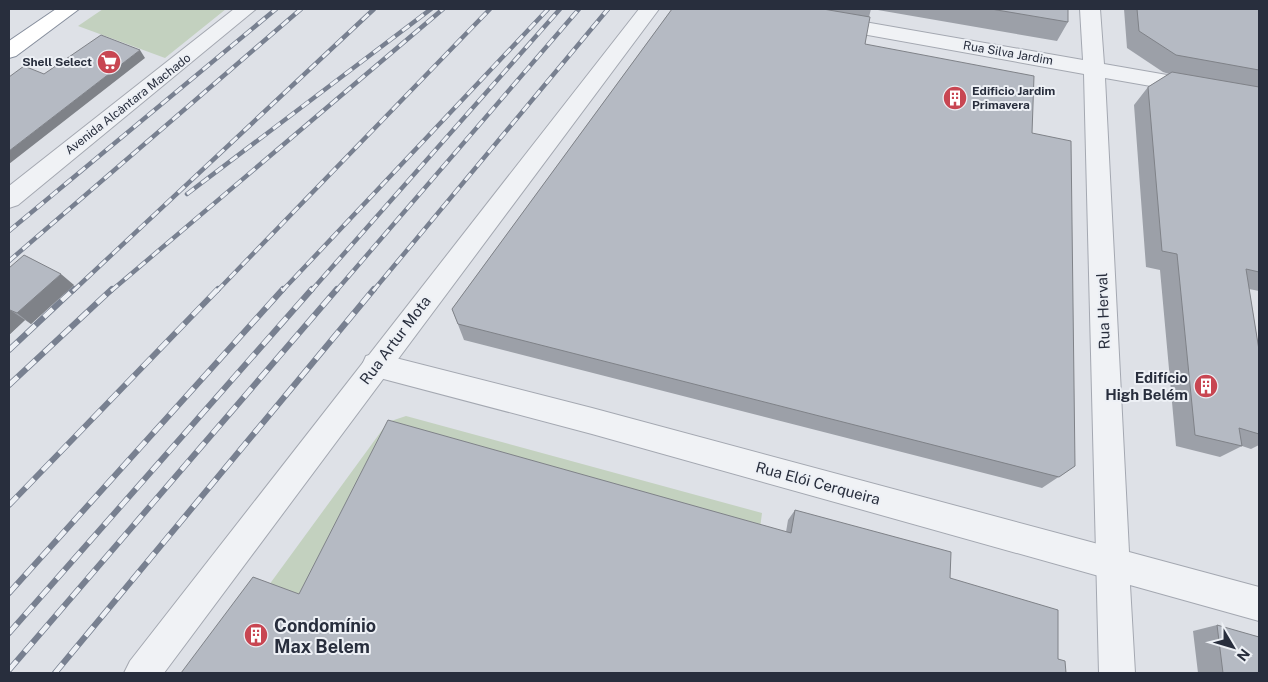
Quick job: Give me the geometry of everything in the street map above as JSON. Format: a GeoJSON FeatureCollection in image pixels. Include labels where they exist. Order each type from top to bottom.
{"type":"FeatureCollection","features":[{"type":"Feature","properties":{"kind":"highway"},"geometry":{"type":"LineString","coordinates":[[9,51],[69,9]]}},
{"type":"Feature","properties":{"kind":"street","name":"Avenida Alcântara Machado"},"geometry":{"type":"LineString","coordinates":[[9,199],[246,9]]}},
{"type":"Feature","properties":{"kind":"street","name":"Rua Artur Mota"},"geometry":{"type":"LineString","coordinates":[[142,673],[650,9]]}},
{"type":"Feature","properties":{"kind":"street","name":"Rua Silva Jardim"},"geometry":{"type":"LineString","coordinates":[[757,9],[1259,98]]}},
{"type":"Feature","properties":{"kind":"street","name":"Rua Herval"},"geometry":{"type":"LineString","coordinates":[[1090,9],[1094,69],[1117,673]]}},
{"type":"Feature","properties":{"kind":"street","name":"Rua Elói Cerqueira"},"geometry":{"type":"LineString","coordinates":[[376,365],[592,421],[1259,604]]}},
{"type":"Feature","properties":{"kind":"green space"},"geometry":{"type":"Polygon","coordinates":[[[103,9],[226,9],[165,58],[78,26],[103,9]]]}},
{"type":"Feature","properties":{"kind":"green space"},"geometry":{"type":"Polygon","coordinates":[[[406,416],[762,513],[759,536],[311,604],[269,585],[388,422],[406,416]]]}},
{"type":"Feature","properties":{"kind":"building"},"geometry":{"type":"Polygon","coordinates":[[[672,9],[823,9],[870,17],[865,44],[1034,76],[1032,133],[1071,141],[1075,466],[1059,477],[458,324],[452,309],[672,9]]]}},
{"type":"Feature","properties":{"kind":"building"},"geometry":{"type":"Polygon","coordinates":[[[991,9],[1068,9],[1068,22],[991,9]]]}},
{"type":"Feature","properties":{"kind":"building"},"geometry":{"type":"Polygon","coordinates":[[[1137,9],[1259,9],[1259,70],[1176,55],[1139,31],[1137,9]]]}},
{"type":"Feature","properties":{"kind":"building"},"geometry":{"type":"Polygon","coordinates":[[[101,35],[140,50],[9,151],[9,77],[24,66],[44,74],[101,35]]]}},
{"type":"Feature","properties":{"kind":"building"},"geometry":{"type":"Polygon","coordinates":[[[1172,72],[1259,87],[1259,272],[1246,269],[1259,350],[1259,434],[1239,428],[1242,446],[1195,435],[1177,254],[1162,251],[1148,87],[1172,72]]]}},
{"type":"Feature","properties":{"kind":"building"},"geometry":{"type":"Polygon","coordinates":[[[24,255],[61,274],[17,313],[9,311],[9,268],[24,255]]]}},
{"type":"Feature","properties":{"kind":"building"},"geometry":{"type":"Polygon","coordinates":[[[388,420],[791,533],[795,510],[951,552],[950,578],[1058,610],[1058,659],[1065,661],[1066,673],[181,673],[253,577],[299,594],[388,420]]]}},
{"type":"Feature","properties":{"kind":"building"},"geometry":{"type":"Polygon","coordinates":[[[1217,625],[1259,637],[1259,673],[1223,673],[1217,625]]]}},
{"type":"Feature","properties":{"kind":"railway"},"geometry":{"type":"LineString","coordinates":[[9,231],[276,9]]}},
{"type":"Feature","properties":{"kind":"railway"},"geometry":{"type":"LineString","coordinates":[[9,261],[301,9]]}},
{"type":"Feature","properties":{"kind":"railway"},"geometry":{"type":"LineString","coordinates":[[73,291],[374,9]]}},
{"type":"Feature","properties":{"kind":"railway"},"geometry":{"type":"LineString","coordinates":[[187,194],[431,9]]}},
{"type":"Feature","properties":{"kind":"railway"},"geometry":{"type":"LineString","coordinates":[[111,291],[443,9]]}},
{"type":"Feature","properties":{"kind":"railway"},"geometry":{"type":"LineString","coordinates":[[217,291],[490,9]]}},
{"type":"Feature","properties":{"kind":"railway"},"geometry":{"type":"LineString","coordinates":[[282,291],[548,9]]}},
{"type":"Feature","properties":{"kind":"railway"},"geometry":{"type":"LineString","coordinates":[[311,291],[560,9]]}},
{"type":"Feature","properties":{"kind":"railway"},"geometry":{"type":"LineString","coordinates":[[336,291],[579,9]]}},
{"type":"Feature","properties":{"kind":"railway"},"geometry":{"type":"LineString","coordinates":[[373,291],[608,9]]}},
{"type":"Feature","properties":{"kind":"railway"},"geometry":{"type":"LineString","coordinates":[[9,350],[74,289]]}},
{"type":"Feature","properties":{"kind":"railway"},"geometry":{"type":"LineString","coordinates":[[9,385],[112,289]]}},
{"type":"Feature","properties":{"kind":"railway"},"geometry":{"type":"LineString","coordinates":[[9,505],[218,289]]}},
{"type":"Feature","properties":{"kind":"railway"},"geometry":{"type":"LineString","coordinates":[[9,593],[283,289]]}},
{"type":"Feature","properties":{"kind":"railway"},"geometry":{"type":"LineString","coordinates":[[9,633],[312,289]]}},
{"type":"Feature","properties":{"kind":"railway"},"geometry":{"type":"LineString","coordinates":[[9,670],[337,289]]}},
{"type":"Feature","properties":{"kind":"railway"},"geometry":{"type":"LineString","coordinates":[[55,673],[374,289]]}},
{"type":"Feature","properties":{"kind":"place","name":"Shell Select"},"geometry":{"type":"Point","coordinates":[109,62]}},
{"type":"Feature","properties":{"kind":"place","name":"Edificio Jardim Primavera"},"geometry":{"type":"Point","coordinates":[955,98]}},
{"type":"Feature","properties":{"kind":"place","name":"Edifício High Belém"},"geometry":{"type":"Point","coordinates":[1206,386]}},
{"type":"Feature","properties":{"kind":"place","name":"Condomínio Max Belem"},"geometry":{"type":"Point","coordinates":[256,635]}}]}
